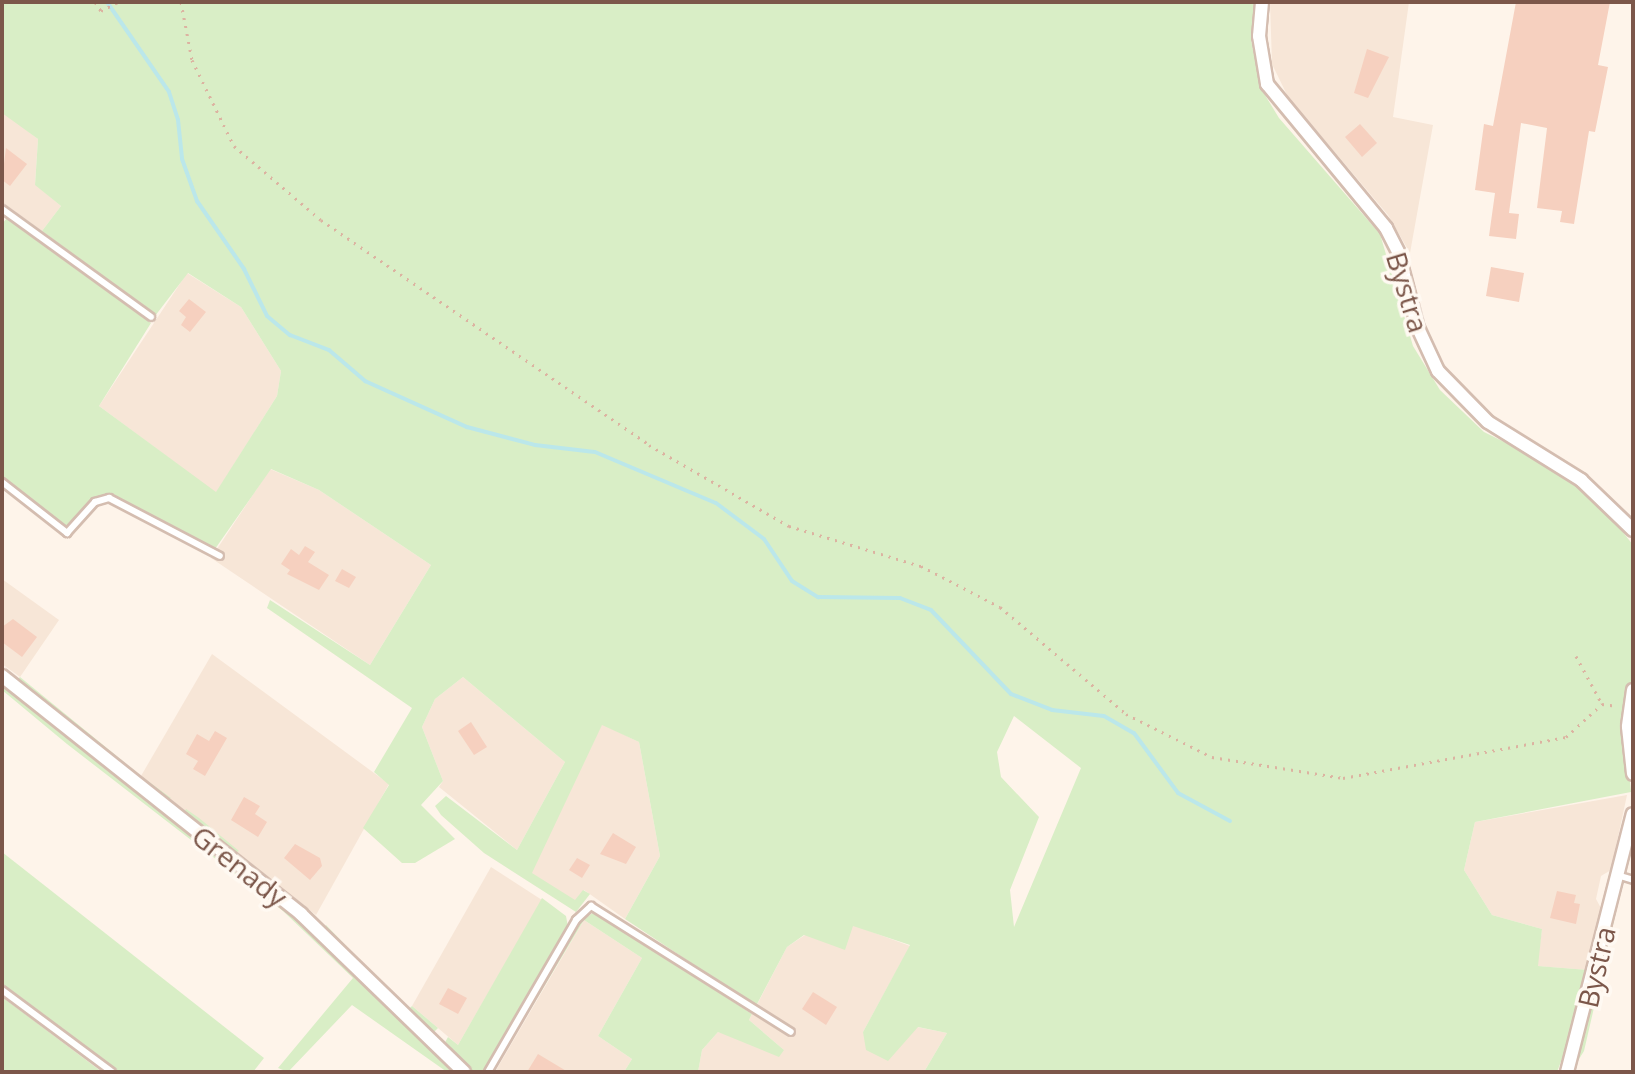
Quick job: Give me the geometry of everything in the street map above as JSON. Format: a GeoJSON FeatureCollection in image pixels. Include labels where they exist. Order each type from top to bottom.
{"type":"FeatureCollection","features":[{"type":"Feature","properties":{"kind":"street","name":"Bystra"},"geometry":{"type":"LineString","coordinates":[[1262,2],[1259,36],[1267,84],[1386,228],[1398,252],[1418,328],[1438,371],[1488,422],[1581,480],[1633,530]]}},
{"type":"Feature","properties":{"kind":"street","name":"Grenady"},"geometry":{"type":"LineString","coordinates":[[2,676],[301,914],[464,1072]]}},
{"type":"Feature","properties":{"kind":"street"},"geometry":{"type":"LineString","coordinates":[[1633,690],[1629,708],[1633,774]]}},
{"type":"Feature","properties":{"kind":"street","name":"Bystra"},"geometry":{"type":"LineString","coordinates":[[1567,1072],[1633,814]]}},
{"type":"Feature","properties":{"kind":"lane"},"geometry":{"type":"LineString","coordinates":[[2,209],[151,317]]}},
{"type":"Feature","properties":{"kind":"lane"},"geometry":{"type":"LineString","coordinates":[[2,482],[67,533],[95,502],[109,498],[220,556]]}},
{"type":"Feature","properties":{"kind":"lane"},"geometry":{"type":"LineString","coordinates":[[1617,875],[1633,880]]}},
{"type":"Feature","properties":{"kind":"lane"},"geometry":{"type":"LineString","coordinates":[[488,1072],[576,920],[591,906],[791,1032]]}},
{"type":"Feature","properties":{"kind":"lane"},"geometry":{"type":"LineString","coordinates":[[2,990],[112,1072]]}},
{"type":"Feature","properties":{"kind":"path"},"geometry":{"type":"LineString","coordinates":[[95,2],[101,11],[116,3]]}},
{"type":"Feature","properties":{"kind":"path"},"geometry":{"type":"LineString","coordinates":[[181,2],[192,60],[234,146],[321,220],[649,445],[789,526],[921,566],[1000,607],[1126,714],[1199,751],[1343,778],[1566,737],[1602,704]]}},
{"type":"Feature","properties":{"kind":"path"},"geometry":{"type":"LineString","coordinates":[[1576,656],[1602,704]]}},
{"type":"Feature","properties":{"kind":"path"},"geometry":{"type":"LineString","coordinates":[[1602,704],[1629,708]]}},
{"type":"Feature","properties":{"kind":"shaded area"},"geometry":{"type":"Polygon","coordinates":[[[1270,2],[1409,2],[1393,117],[1433,125],[1410,253],[1388,215],[1288,97],[1272,64],[1270,2]]]}},
{"type":"Feature","properties":{"kind":"shaded area"},"geometry":{"type":"Polygon","coordinates":[[[3,112],[38,139],[35,184],[61,206],[42,231],[2,202],[3,112]]]}},
{"type":"Feature","properties":{"kind":"shaded area"},"geometry":{"type":"Polygon","coordinates":[[[187,273],[241,307],[281,371],[277,396],[216,493],[99,406],[187,273]]]}},
{"type":"Feature","properties":{"kind":"shaded area"},"geometry":{"type":"Polygon","coordinates":[[[270,469],[319,490],[431,565],[370,665],[211,558],[270,469]]]}},
{"type":"Feature","properties":{"kind":"shaded area"},"geometry":{"type":"Polygon","coordinates":[[[2,579],[59,620],[20,677],[2,664],[2,579]]]}},
{"type":"Feature","properties":{"kind":"shaded area"},"geometry":{"type":"Polygon","coordinates":[[[212,654],[389,784],[316,915],[141,776],[212,654]]]}},
{"type":"Feature","properties":{"kind":"shaded area"},"geometry":{"type":"Polygon","coordinates":[[[463,677],[565,762],[517,850],[439,787],[443,781],[422,727],[435,699],[463,677]]]}},
{"type":"Feature","properties":{"kind":"shaded area"},"geometry":{"type":"Polygon","coordinates":[[[602,724],[639,742],[660,856],[625,919],[584,890],[575,901],[531,873],[602,724]]]}},
{"type":"Feature","properties":{"kind":"shaded area"},"geometry":{"type":"Polygon","coordinates":[[[1627,795],[1611,870],[1601,876],[1596,899],[1602,910],[1588,970],[1537,966],[1542,929],[1492,915],[1464,870],[1475,822],[1627,795]]]}},
{"type":"Feature","properties":{"kind":"shaded area"},"geometry":{"type":"Polygon","coordinates":[[[491,867],[542,900],[458,1045],[412,1006],[491,867]]]}},
{"type":"Feature","properties":{"kind":"shaded area"},"geometry":{"type":"Polygon","coordinates":[[[584,920],[642,958],[598,1036],[632,1059],[624,1072],[495,1072],[584,920]]]}},
{"type":"Feature","properties":{"kind":"shaded area"},"geometry":{"type":"Polygon","coordinates":[[[853,925],[910,946],[863,1032],[917,1027],[947,1033],[924,1072],[698,1072],[702,1050],[718,1032],[784,1050],[749,1020],[787,947],[805,935],[853,925]]]}},
{"type":"Feature","properties":{"kind":"green space"},"geometry":{"type":"Polygon","coordinates":[[[2,2],[1254,2],[1251,39],[1260,87],[1279,118],[1380,234],[1413,346],[1440,390],[1484,432],[1553,466],[1607,512],[1633,545],[1633,671],[1624,727],[1631,792],[1475,822],[1464,870],[1492,915],[1542,929],[1538,966],[1588,970],[1602,910],[1572,1049],[1565,1051],[1557,1072],[924,1072],[947,1033],[918,1027],[888,1061],[866,1050],[863,1032],[910,945],[853,926],[845,950],[804,935],[787,947],[756,1006],[625,919],[660,856],[639,742],[602,725],[532,873],[575,900],[583,890],[590,894],[576,912],[484,853],[441,815],[435,806],[446,796],[517,850],[565,762],[463,677],[435,699],[422,727],[443,781],[421,805],[455,839],[415,863],[402,863],[363,828],[389,785],[374,772],[412,708],[267,608],[270,600],[370,665],[431,565],[319,490],[271,469],[215,549],[110,494],[86,505],[70,530],[2,477],[2,224],[7,218],[151,323],[99,406],[216,492],[277,396],[281,371],[241,307],[188,273],[155,316],[42,231],[61,206],[35,185],[38,139],[2,113],[2,2]],[[1014,716],[997,752],[1001,777],[1039,817],[1010,890],[1014,927],[1081,768],[1014,716]]]}},
{"type":"Feature","properties":{"kind":"green space"},"geometry":{"type":"Polygon","coordinates":[[[20,677],[171,798],[165,800],[16,681],[20,677]]]}},
{"type":"Feature","properties":{"kind":"green space"},"geometry":{"type":"Polygon","coordinates":[[[2,683],[265,892],[457,1072],[447,1072],[352,1005],[288,1072],[278,1068],[353,978],[283,911],[67,744],[2,690],[2,683]]]}},
{"type":"Feature","properties":{"kind":"green space"},"geometry":{"type":"Polygon","coordinates":[[[186,809],[239,851],[233,854],[184,813],[186,809]]]}},
{"type":"Feature","properties":{"kind":"green space"},"geometry":{"type":"Polygon","coordinates":[[[2,852],[264,1058],[253,1072],[119,1072],[2,984],[2,852]]]}},
{"type":"Feature","properties":{"kind":"green space"},"geometry":{"type":"Polygon","coordinates":[[[1622,886],[1584,1051],[1571,1072],[1586,1029],[1622,886]]]}},
{"type":"Feature","properties":{"kind":"green space"},"geometry":{"type":"Polygon","coordinates":[[[542,898],[566,916],[568,927],[484,1071],[472,1072],[443,1046],[448,1037],[458,1045],[542,898]]]}},
{"type":"Feature","properties":{"kind":"green space"},"geometry":{"type":"Polygon","coordinates":[[[594,912],[752,1014],[749,1020],[784,1050],[779,1057],[718,1032],[702,1050],[698,1072],[624,1072],[632,1059],[598,1036],[642,958],[584,920],[493,1072],[579,923],[594,912]]]}},
{"type":"Feature","properties":{"kind":"green space"},"geometry":{"type":"Polygon","coordinates":[[[326,925],[408,1010],[412,1006],[438,1028],[430,1036],[324,929],[326,925]]]}},
{"type":"Feature","properties":{"kind":"green space"},"geometry":{"type":"Polygon","coordinates":[[[2,997],[17,1008],[102,1072],[2,1072],[2,997]]]}},
{"type":"Feature","properties":{"kind":"building"},"geometry":{"type":"Polygon","coordinates":[[[1516,2],[1610,2],[1598,65],[1608,67],[1595,132],[1589,131],[1574,224],[1560,222],[1562,211],[1537,208],[1547,128],[1521,123],[1509,213],[1519,214],[1516,239],[1489,236],[1495,193],[1475,190],[1484,124],[1493,126],[1516,2]]]}},
{"type":"Feature","properties":{"kind":"building"},"geometry":{"type":"Polygon","coordinates":[[[1367,49],[1389,57],[1368,98],[1354,93],[1367,49]]]}},
{"type":"Feature","properties":{"kind":"building"},"geometry":{"type":"Polygon","coordinates":[[[1360,124],[1377,143],[1362,157],[1345,137],[1360,124]]]}},
{"type":"Feature","properties":{"kind":"building"},"geometry":{"type":"Polygon","coordinates":[[[6,148],[27,164],[10,186],[2,180],[6,148]]]}},
{"type":"Feature","properties":{"kind":"building"},"geometry":{"type":"Polygon","coordinates":[[[1491,267],[1524,273],[1519,302],[1486,296],[1491,267]]]}},
{"type":"Feature","properties":{"kind":"building"},"geometry":{"type":"Polygon","coordinates":[[[189,299],[206,312],[190,332],[181,325],[186,317],[179,311],[189,299]]]}},
{"type":"Feature","properties":{"kind":"building"},"geometry":{"type":"Polygon","coordinates":[[[305,546],[315,552],[308,562],[329,575],[319,590],[287,574],[290,570],[281,564],[291,549],[299,555],[305,546]]]}},
{"type":"Feature","properties":{"kind":"building"},"geometry":{"type":"Polygon","coordinates":[[[342,569],[356,577],[349,588],[335,581],[342,569]]]}},
{"type":"Feature","properties":{"kind":"building"},"geometry":{"type":"Polygon","coordinates":[[[13,619],[37,637],[22,657],[2,642],[2,627],[13,619]]]}},
{"type":"Feature","properties":{"kind":"building"},"geometry":{"type":"Polygon","coordinates":[[[471,722],[487,747],[474,755],[458,731],[471,722]]]}},
{"type":"Feature","properties":{"kind":"building"},"geometry":{"type":"Polygon","coordinates":[[[215,731],[227,738],[205,776],[193,769],[198,761],[186,754],[197,734],[209,741],[215,731]]]}},
{"type":"Feature","properties":{"kind":"building"},"geometry":{"type":"Polygon","coordinates":[[[244,797],[260,806],[255,814],[267,822],[258,837],[231,820],[244,797]]]}},
{"type":"Feature","properties":{"kind":"building"},"geometry":{"type":"Polygon","coordinates":[[[613,833],[636,847],[626,864],[600,854],[613,833]]]}},
{"type":"Feature","properties":{"kind":"building"},"geometry":{"type":"Polygon","coordinates":[[[295,844],[320,858],[322,866],[310,880],[284,858],[295,844]]]}},
{"type":"Feature","properties":{"kind":"building"},"geometry":{"type":"Polygon","coordinates":[[[577,858],[590,865],[582,878],[569,870],[577,858]]]}},
{"type":"Feature","properties":{"kind":"building"},"geometry":{"type":"Polygon","coordinates":[[[1557,891],[1576,895],[1574,903],[1580,904],[1576,924],[1550,918],[1557,891]]]}},
{"type":"Feature","properties":{"kind":"building"},"geometry":{"type":"Polygon","coordinates":[[[448,988],[467,998],[458,1014],[439,1004],[448,988]]]}},
{"type":"Feature","properties":{"kind":"building"},"geometry":{"type":"Polygon","coordinates":[[[813,992],[837,1007],[826,1025],[802,1009],[813,992]]]}},
{"type":"Feature","properties":{"kind":"building"},"geometry":{"type":"Polygon","coordinates":[[[538,1054],[568,1072],[527,1072],[538,1054]]]}},
{"type":"Feature","properties":{"kind":"waterway"},"geometry":{"type":"LineString","coordinates":[[107,2],[169,92],[178,120],[182,159],[197,201],[244,269],[267,316],[290,335],[329,350],[365,381],[467,427],[535,445],[595,452],[716,503],[764,539],[792,581],[818,597],[900,598],[931,610],[1011,694],[1052,710],[1104,716],[1134,733],[1178,793],[1230,821]]}}]}
